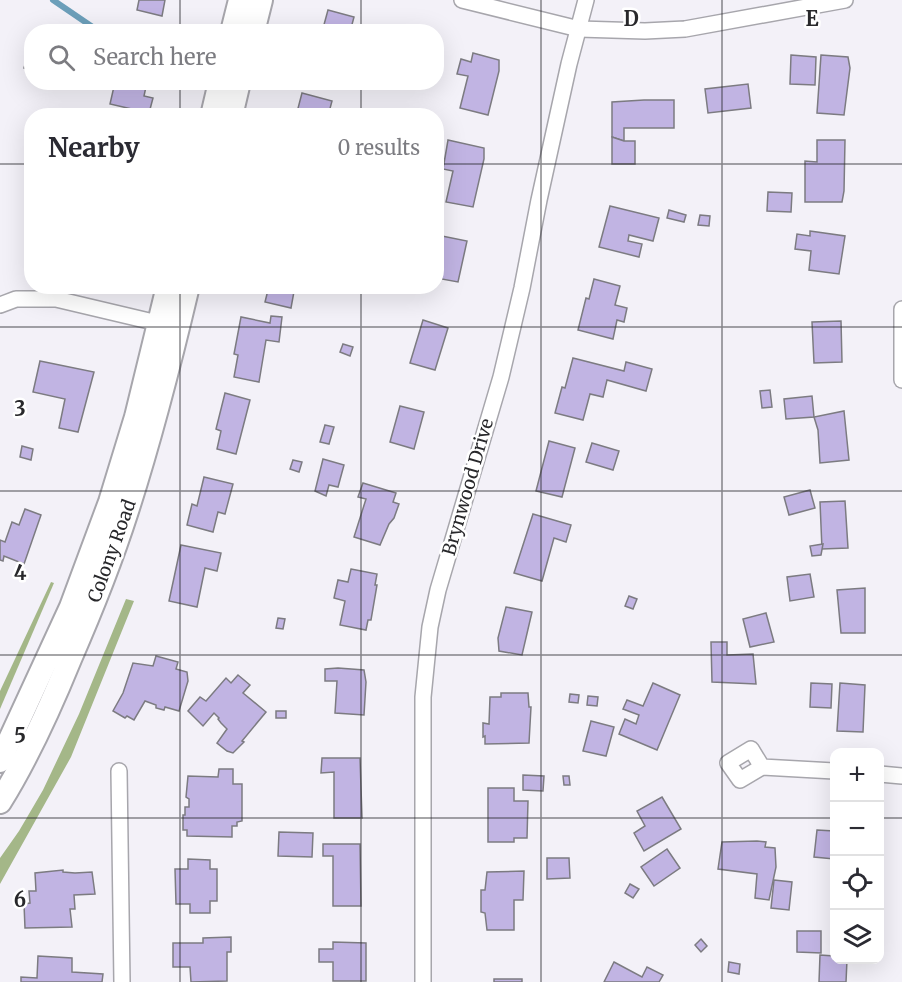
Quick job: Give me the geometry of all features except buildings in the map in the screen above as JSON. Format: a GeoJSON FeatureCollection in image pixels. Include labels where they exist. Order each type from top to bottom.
{"type":"FeatureCollection","features":[{"type":"Feature","properties":{"kind":"main road"},"geometry":{"type":"LineString","coordinates":[[234,24],[240,0]]}},
{"type":"Feature","properties":{"kind":"main road"},"geometry":{"type":"LineString","coordinates":[[255,24],[261,0]]}},
{"type":"Feature","properties":{"kind":"main road"},"geometry":{"type":"LineString","coordinates":[[214,108],[218,90]]}},
{"type":"Feature","properties":{"kind":"main road"},"geometry":{"type":"LineString","coordinates":[[233,108],[237,90]]}},
{"type":"Feature","properties":{"kind":"main road","name":"Colony Road"},"geometry":{"type":"LineString","coordinates":[[0,802],[38,734],[88,617],[127,512],[152,428],[168,326],[168,294]]}},
{"type":"Feature","properties":{"kind":"main road","name":"Colony Road"},"geometry":{"type":"LineString","coordinates":[[0,761],[71,607],[110,502],[136,417],[168,326],[184,294]]}},
{"type":"Feature","properties":{"kind":"main road"},"geometry":{"type":"LineString","coordinates":[[39,675],[60,683]]}},
{"type":"Feature","properties":{"kind":"street"},"geometry":{"type":"LineString","coordinates":[[462,0],[579,29],[645,31],[686,29],[845,0]]}},
{"type":"Feature","properties":{"kind":"street","name":"Brynwood Drive"},"geometry":{"type":"LineString","coordinates":[[423,982],[423,696],[430,627],[438,590],[501,377],[554,132],[586,0]]}},
{"type":"Feature","properties":{"kind":"street"},"geometry":{"type":"LineString","coordinates":[[0,305],[16,299],[56,299],[168,326]]}},
{"type":"Feature","properties":{"kind":"street"},"geometry":{"type":"LineString","coordinates":[[902,309],[902,380]]}},
{"type":"Feature","properties":{"kind":"street"},"geometry":{"type":"LineString","coordinates":[[762,767],[830,771]]}},
{"type":"Feature","properties":{"kind":"street"},"geometry":{"type":"LineString","coordinates":[[119,771],[122,982]]}},
{"type":"Feature","properties":{"kind":"street"},"geometry":{"type":"LineString","coordinates":[[884,774],[902,776]]}},
{"type":"Feature","properties":{"kind":"green space"},"geometry":{"type":"Polygon","coordinates":[[[51,582],[54,583],[0,709],[0,691],[51,582]]]}},
{"type":"Feature","properties":{"kind":"green space"},"geometry":{"type":"Polygon","coordinates":[[[126,599],[134,601],[71,757],[0,884],[0,858],[43,790],[79,714],[126,599]]]}},
{"type":"Feature","properties":{"kind":"waterway"},"geometry":{"type":"LineString","coordinates":[[53,0],[88,24]]}}]}
